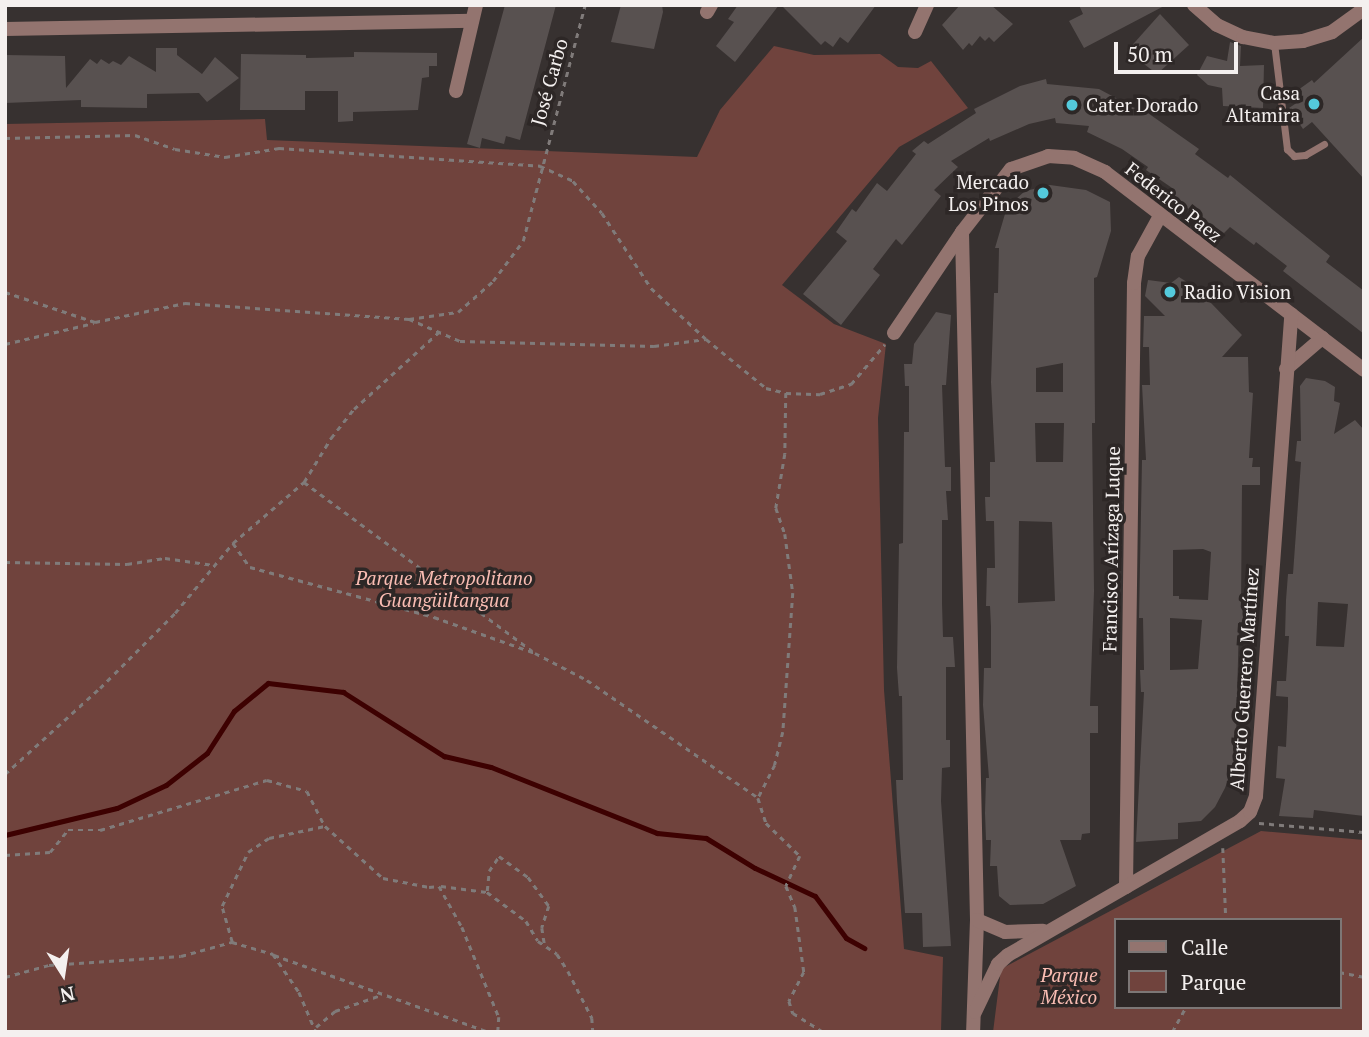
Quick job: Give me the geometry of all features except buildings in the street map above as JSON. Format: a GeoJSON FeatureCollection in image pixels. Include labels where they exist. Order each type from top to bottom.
{"type":"FeatureCollection","features":[{"type":"Feature","properties":{"kind":"street"},"geometry":{"type":"LineString","coordinates":[[456,90],[476,5]]}},
{"type":"Feature","properties":{"kind":"street"},"geometry":{"type":"LineString","coordinates":[[915,32],[927,5]]}},
{"type":"Feature","properties":{"kind":"street"},"geometry":{"type":"LineString","coordinates":[[1194,5],[1217,25],[1243,37],[1274,43],[1303,41],[1332,32],[1364,9]]}},
{"type":"Feature","properties":{"kind":"street"},"geometry":{"type":"LineString","coordinates":[[5,29],[472,21]]}},
{"type":"Feature","properties":{"kind":"street","name":"Federico Paez"},"geometry":{"type":"LineString","coordinates":[[894,333],[962,232],[1011,169],[1048,156],[1074,158],[1105,172],[1364,370]]}},
{"type":"Feature","properties":{"kind":"street","name":"Francisco Arízaga Luque"},"geometry":{"type":"LineString","coordinates":[[1126,887],[1134,283],[1136,263],[1160,216]]}},
{"type":"Feature","properties":{"kind":"street"},"geometry":{"type":"LineString","coordinates":[[962,232],[977,920],[973,1032]]}},
{"type":"Feature","properties":{"kind":"street","name":"Alberto Guerrero Martínez"},"geometry":{"type":"LineString","coordinates":[[975,1012],[998,964],[1008,955],[1047,930],[1240,821],[1250,812],[1256,796],[1291,314]]}},
{"type":"Feature","properties":{"kind":"street"},"geometry":{"type":"LineString","coordinates":[[1286,369],[1322,338]]}},
{"type":"Feature","properties":{"kind":"street","name":"Alberto Guerrero Martínez"},"geometry":{"type":"LineString","coordinates":[[977,920],[1005,932],[1047,930]]}},
{"type":"Feature","properties":{"kind":"lane"},"geometry":{"type":"LineString","coordinates":[[1274,43],[1287,149],[1294,156],[1305,155],[1324,144]]}},
{"type":"Feature","properties":{"kind":"path","name":"José Carbo"},"geometry":{"type":"LineString","coordinates":[[409,319],[458,312],[493,281],[523,241],[540,166],[585,5]]}},
{"type":"Feature","properties":{"kind":"path"},"geometry":{"type":"LineString","coordinates":[[5,138],[135,135],[175,149],[225,157],[279,148],[540,166],[573,181],[602,213],[651,288],[706,339],[766,388],[786,393],[820,394],[851,384],[894,333]]}},
{"type":"Feature","properties":{"kind":"path"},"geometry":{"type":"LineString","coordinates":[[5,292],[95,322]]}},
{"type":"Feature","properties":{"kind":"path"},"geometry":{"type":"LineString","coordinates":[[5,344],[186,303],[409,319],[460,341],[654,346],[706,339]]}},
{"type":"Feature","properties":{"kind":"path"},"geometry":{"type":"LineString","coordinates":[[5,775],[100,688],[175,613],[233,543],[304,482],[331,438],[354,409],[439,332]]}},
{"type":"Feature","properties":{"kind":"path"},"geometry":{"type":"LineString","coordinates":[[758,797],[775,765],[783,732],[793,593],[785,534],[776,508],[785,454],[786,393]]}},
{"type":"Feature","properties":{"kind":"path"},"geometry":{"type":"LineString","coordinates":[[304,482],[535,653]]}},
{"type":"Feature","properties":{"kind":"path"},"geometry":{"type":"LineString","coordinates":[[233,543],[250,567],[433,617],[535,653],[587,680],[758,797],[766,823],[800,856],[786,886],[794,907],[804,972],[789,1002],[793,1013],[823,1032]]}},
{"type":"Feature","properties":{"kind":"path"},"geometry":{"type":"LineString","coordinates":[[5,562],[127,564],[165,558],[215,565]]}},
{"type":"Feature","properties":{"kind":"path"},"geometry":{"type":"LineString","coordinates":[[5,855],[50,852],[68,830],[100,830],[267,780],[307,790],[325,826],[383,878],[429,887],[487,892],[526,921],[545,946],[557,954],[568,971],[592,1018],[593,1032]]}},
{"type":"Feature","properties":{"kind":"path"},"geometry":{"type":"LineString","coordinates":[[1248,822],[1364,832]]}},
{"type":"Feature","properties":{"kind":"path"},"geometry":{"type":"LineString","coordinates":[[232,942],[222,906],[248,852],[269,838],[325,826]]}},
{"type":"Feature","properties":{"kind":"path"},"geometry":{"type":"LineString","coordinates":[[1223,838],[1227,918]]}},
{"type":"Feature","properties":{"kind":"path"},"geometry":{"type":"LineString","coordinates":[[487,892],[489,871],[499,856],[528,877],[550,906],[542,928],[545,946]]}},
{"type":"Feature","properties":{"kind":"path"},"geometry":{"type":"LineString","coordinates":[[439,886],[462,928],[499,1017],[498,1032]]}},
{"type":"Feature","properties":{"kind":"path"},"geometry":{"type":"LineString","coordinates":[[5,977],[49,965],[181,956],[232,942],[273,954],[489,1032]]}},
{"type":"Feature","properties":{"kind":"path"},"geometry":{"type":"LineString","coordinates":[[273,954],[299,992],[316,1030],[334,1011],[383,994]]}},
{"type":"Feature","properties":{"kind":"path"},"geometry":{"type":"LineString","coordinates":[[1341,972],[1364,977]]}},
{"type":"Feature","properties":{"kind":"path"},"geometry":{"type":"LineString","coordinates":[[1172,1032],[1185,1009]]}},
{"type":"Feature","properties":{"kind":"green space","name":"Parque Metropolitano Guangüiltangua"},"geometry":{"type":"Polygon","coordinates":[[[774,46],[814,55],[880,54],[898,67],[918,68],[931,61],[968,108],[899,147],[782,285],[834,324],[886,344],[878,418],[884,690],[904,949],[943,957],[941,1032],[5,1032],[5,124],[265,119],[267,140],[697,157],[720,110],[774,46]]]}},
{"type":"Feature","properties":{"kind":"green space","name":"Parque México"},"geometry":{"type":"Polygon","coordinates":[[[1261,831],[1364,840],[1364,1032],[993,1032],[1001,969],[1261,831]]]}},
{"type":"Feature","properties":{"kind":"waterway"},"geometry":{"type":"LineString","coordinates":[[5,835],[117,808],[166,785],[207,753],[234,711],[268,683],[343,692],[444,756],[491,767],[657,833],[706,838],[755,868],[815,896],[846,938],[864,948]]}},
{"type":"Feature","properties":{"kind":"place","name":"Casa Altamira"},"geometry":{"type":"Point","coordinates":[1314,104]}},
{"type":"Feature","properties":{"kind":"place","name":"Cater Dorado"},"geometry":{"type":"Point","coordinates":[1072,105]}},
{"type":"Feature","properties":{"kind":"place","name":"Mercado Los Pinos"},"geometry":{"type":"Point","coordinates":[1043,193]}},
{"type":"Feature","properties":{"kind":"place","name":"Radio Vision"},"geometry":{"type":"Point","coordinates":[1170,292]}}]}
